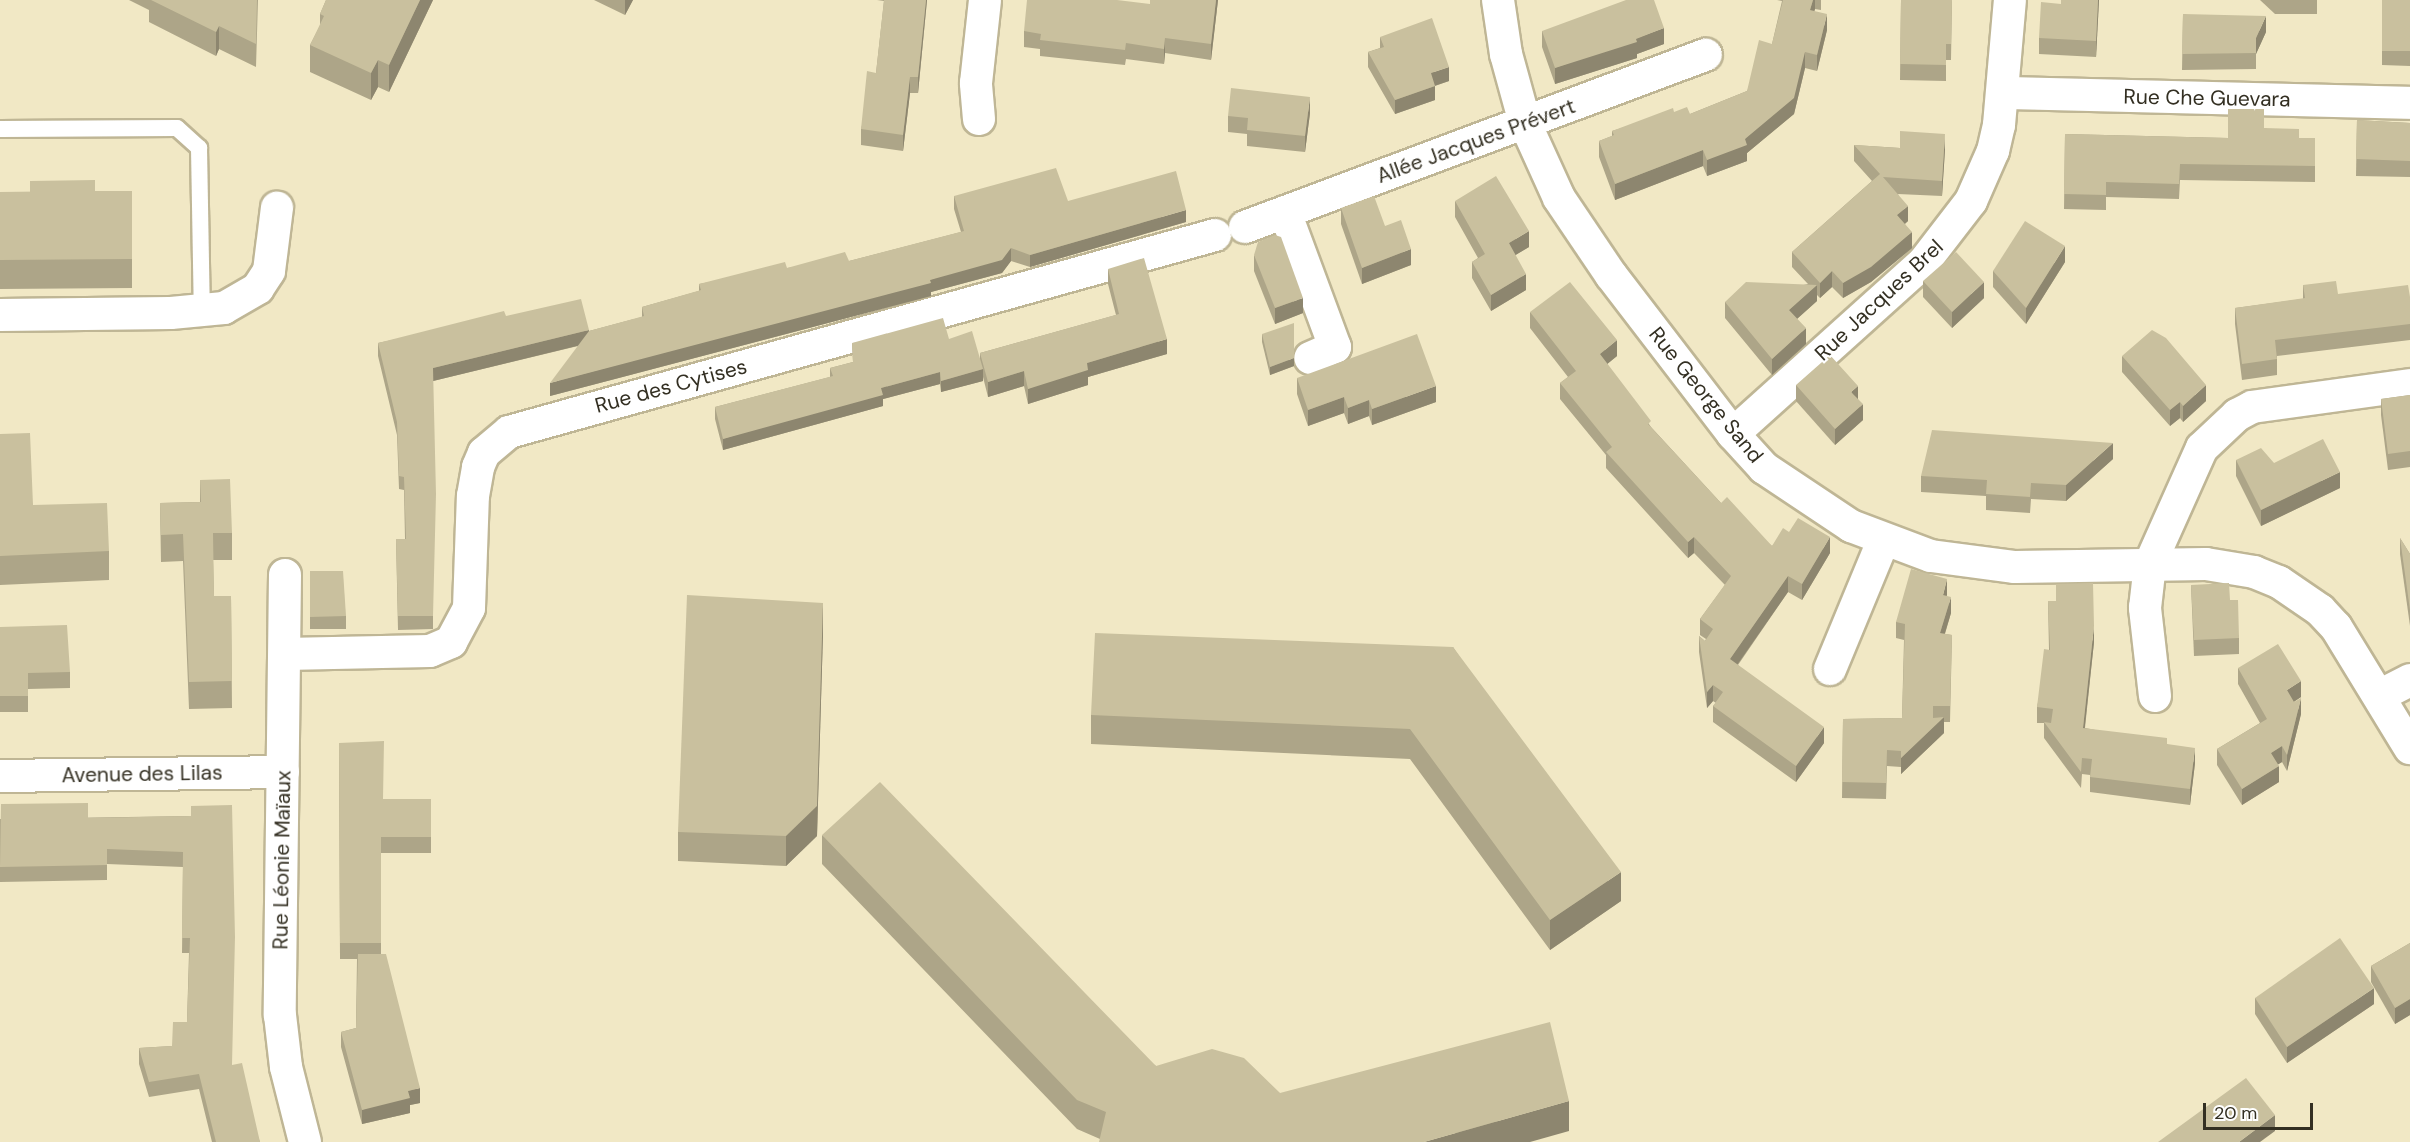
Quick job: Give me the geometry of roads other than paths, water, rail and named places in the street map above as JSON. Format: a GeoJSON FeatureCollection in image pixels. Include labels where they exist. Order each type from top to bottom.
{"type":"FeatureCollection","features":[{"type":"Feature","properties":{"kind":"street"},"geometry":{"type":"LineString","coordinates":[[979,119],[976,83],[985,0]]}},
{"type":"Feature","properties":{"kind":"street","name":"Rue George Sand"},"geometry":{"type":"LineString","coordinates":[[1498,0],[1506,54],[1525,123],[1574,224],[1733,434],[1764,468],[1797,493],[1883,541],[1931,556],[1988,566],[2150,564],[2231,567],[2279,582],[2320,610],[2336,627],[2410,748]]}},
{"type":"Feature","properties":{"kind":"street","name":"Rue Jacques Brel"},"geometry":{"type":"LineString","coordinates":[[1733,434],[1941,244],[1983,177],[1994,151],[2004,93],[2010,0]]}},
{"type":"Feature","properties":{"kind":"street","name":"Allée Jacques Prévert"},"geometry":{"type":"LineString","coordinates":[[1245,227],[1706,55]]}},
{"type":"Feature","properties":{"kind":"street","name":"Rue Che Guevara"},"geometry":{"type":"LineString","coordinates":[[2004,93],[2410,103]]}},
{"type":"Feature","properties":{"kind":"street"},"geometry":{"type":"LineString","coordinates":[[0,315],[202,312],[224,308],[258,288],[269,271],[274,254],[277,208]]}},
{"type":"Feature","properties":{"kind":"street"},"geometry":{"type":"LineString","coordinates":[[1285,212],[1335,346],[1310,358]]}},
{"type":"Feature","properties":{"kind":"street","name":"Rue des Cytises"},"geometry":{"type":"LineString","coordinates":[[285,654],[430,651],[451,642],[469,608],[473,496],[478,467],[484,453],[509,432],[1215,235]]}},
{"type":"Feature","properties":{"kind":"street"},"geometry":{"type":"LineString","coordinates":[[2155,696],[2145,608],[2150,564],[2202,448],[2237,415],[2264,404],[2410,386]]}},
{"type":"Feature","properties":{"kind":"street"},"geometry":{"type":"LineString","coordinates":[[1830,669],[1883,541]]}},
{"type":"Feature","properties":{"kind":"street","name":"Rue Léonie Maïaux"},"geometry":{"type":"LineString","coordinates":[[285,575],[279,1015],[286,1067],[304,1142]]}},
{"type":"Feature","properties":{"kind":"street"},"geometry":{"type":"LineString","coordinates":[[2379,696],[2410,680]]}},
{"type":"Feature","properties":{"kind":"street","name":"Avenue des Lilas"},"geometry":{"type":"LineString","coordinates":[[0,776],[283,772]]}},
{"type":"Feature","properties":{"kind":"lane"},"geometry":{"type":"LineString","coordinates":[[0,129],[177,128],[199,148],[202,312]]}}]}
